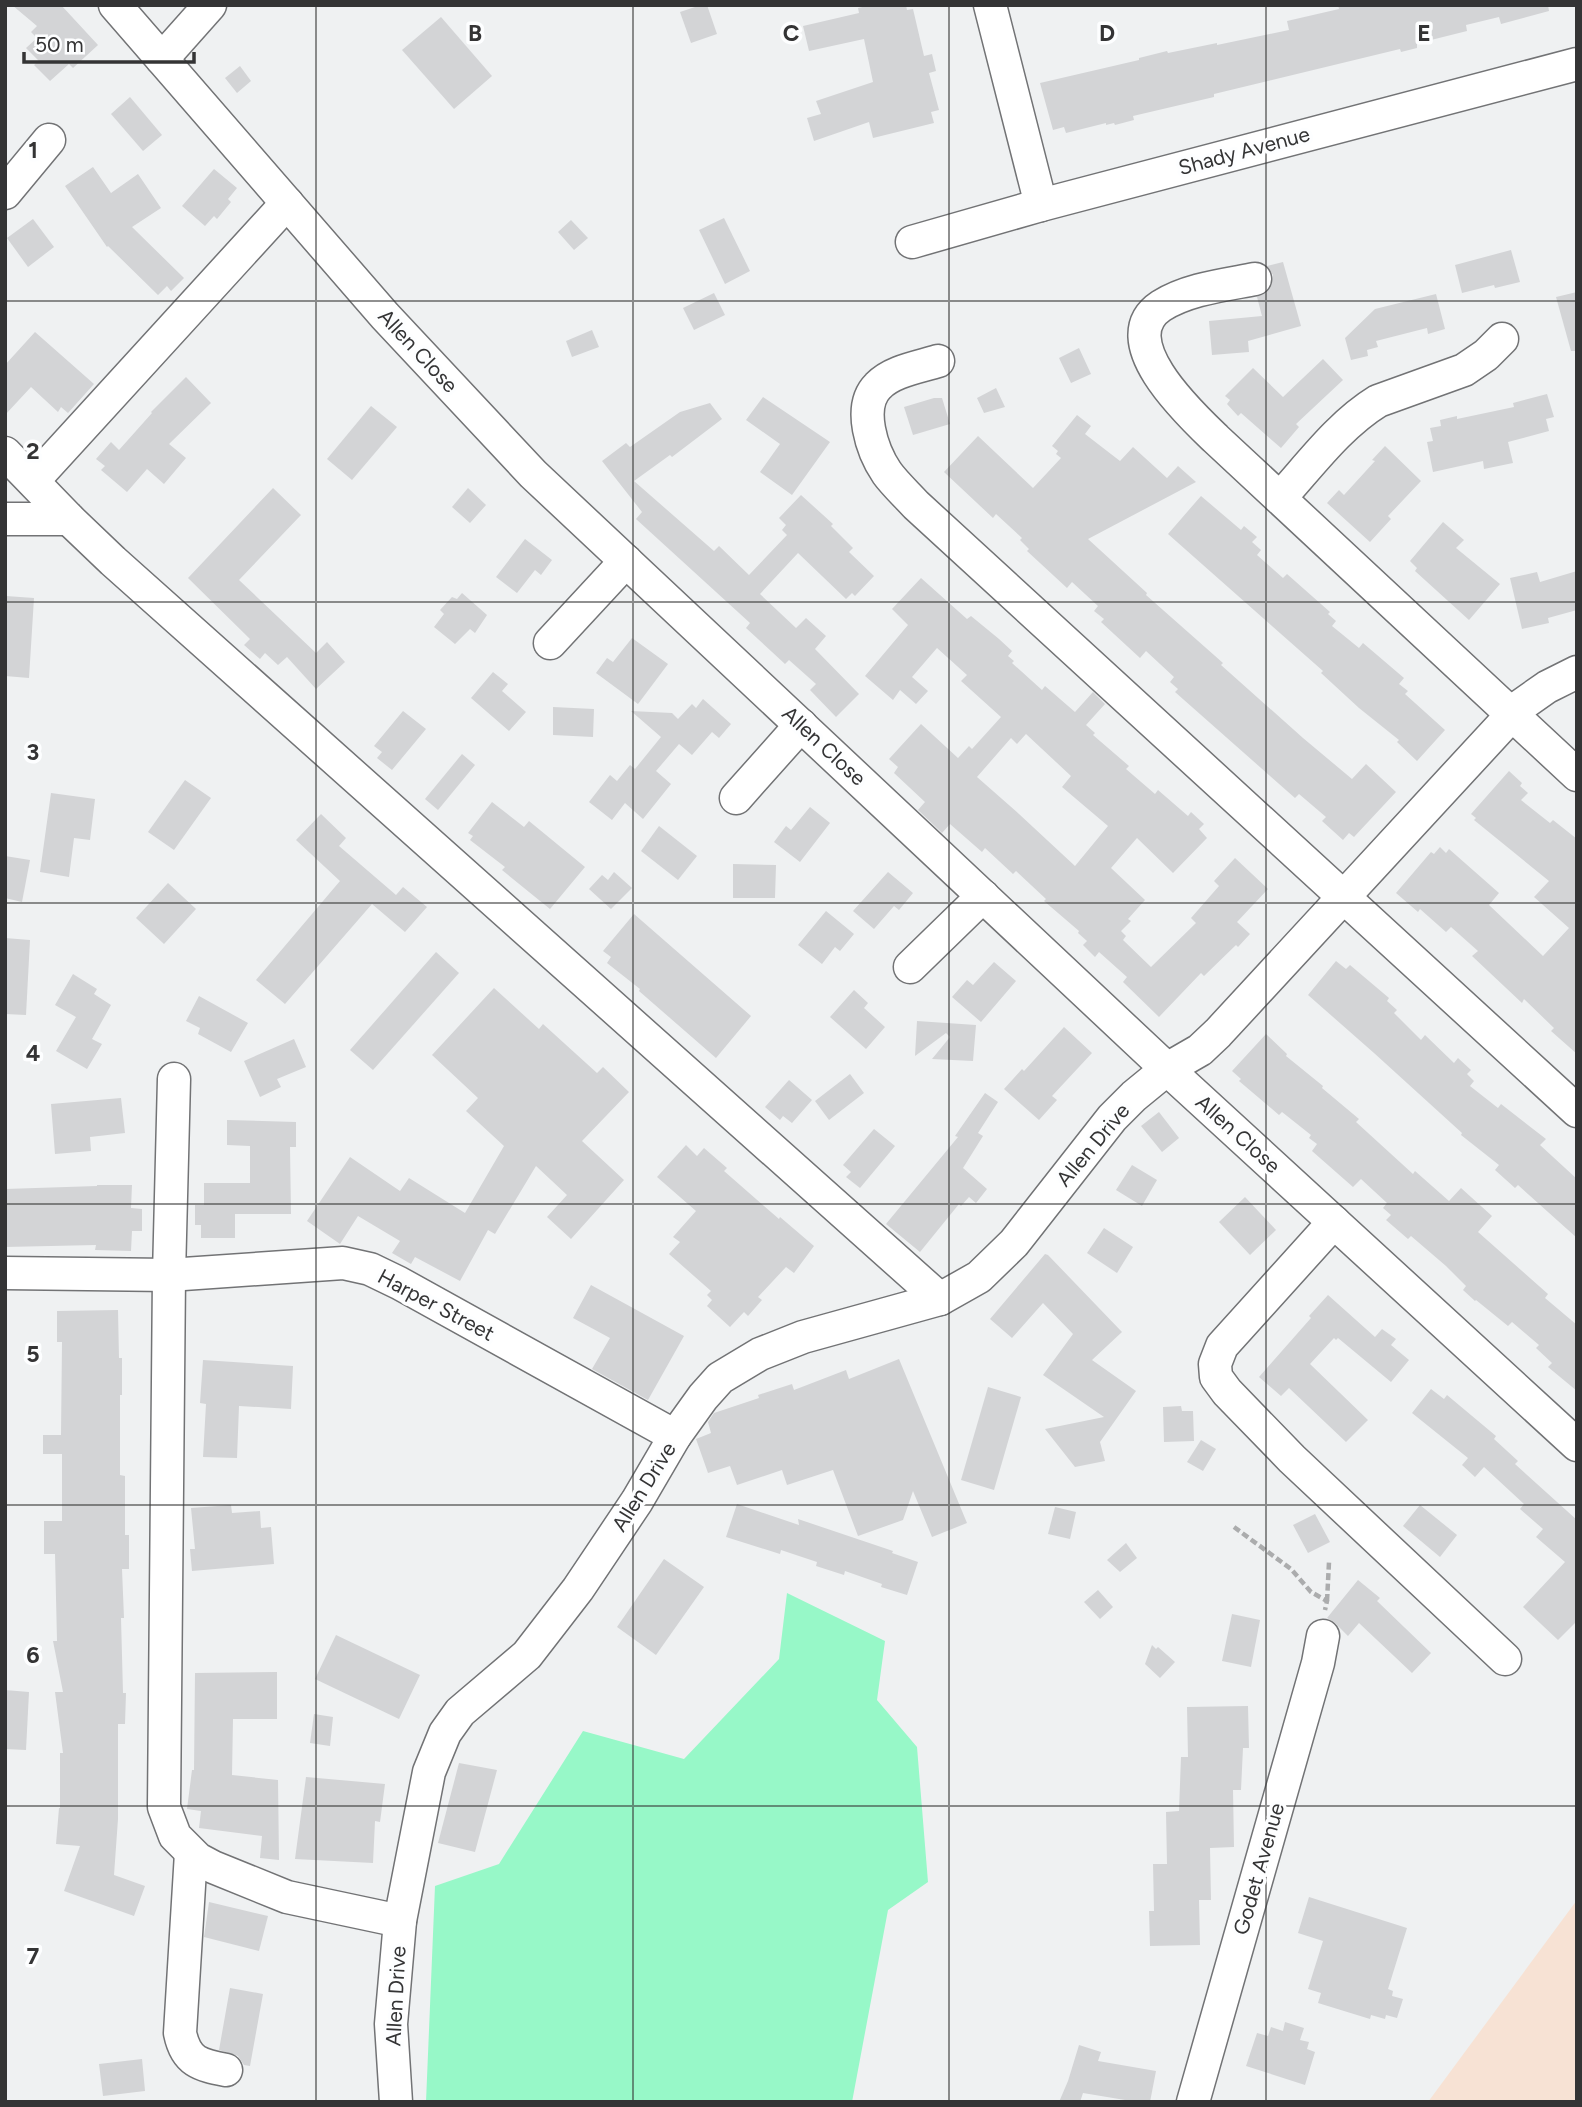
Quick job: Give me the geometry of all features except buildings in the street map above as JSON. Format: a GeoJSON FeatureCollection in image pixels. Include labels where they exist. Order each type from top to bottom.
{"type":"FeatureCollection","features":[{"type":"Feature","properties":{"kind":"street","name":"Allen Close"},"geometry":{"type":"LineString","coordinates":[[116,5],[385,316],[533,474],[1167,1069],[1577,1445]]}},
{"type":"Feature","properties":{"kind":"street"},"geometry":{"type":"LineString","coordinates":[[162,59],[211,5]]}},
{"type":"Feature","properties":{"kind":"street"},"geometry":{"type":"LineString","coordinates":[[990,5],[1041,205]]}},
{"type":"Feature","properties":{"kind":"street","name":"Shady Avenue"},"geometry":{"type":"LineString","coordinates":[[912,242],[1041,205],[1577,64]]}},
{"type":"Feature","properties":{"kind":"street"},"geometry":{"type":"LineString","coordinates":[[5,193],[49,140]]}},
{"type":"Feature","properties":{"kind":"street"},"geometry":{"type":"LineString","coordinates":[[33,481],[287,203]]}},
{"type":"Feature","properties":{"kind":"street"},"geometry":{"type":"LineString","coordinates":[[1255,279],[1191,293],[1160,307],[1151,316],[1144,331],[1146,347],[1156,370],[1169,390],[1198,422],[1577,775]]}},
{"type":"Feature","properties":{"kind":"street"},"geometry":{"type":"LineString","coordinates":[[1280,498],[1362,412],[1378,401],[1464,370],[1502,340]]}},
{"type":"Feature","properties":{"kind":"street"},"geometry":{"type":"LineString","coordinates":[[938,361],[884,381],[870,399],[868,423],[874,445],[886,471],[916,505],[1577,1111]]}},
{"type":"Feature","properties":{"kind":"street"},"geometry":{"type":"LineString","coordinates":[[5,453],[69,519],[940,1299]]}},
{"type":"Feature","properties":{"kind":"street"},"geometry":{"type":"LineString","coordinates":[[5,519],[69,519]]}},
{"type":"Feature","properties":{"kind":"street"},"geometry":{"type":"LineString","coordinates":[[550,643],[626,561]]}},
{"type":"Feature","properties":{"kind":"street","name":"Allen Drive"},"geometry":{"type":"LineString","coordinates":[[396,2102],[391,2024],[400,1921],[429,1772],[445,1733],[460,1712],[527,1655],[585,1578],[703,1397],[720,1378],[760,1354],[803,1338],[940,1299],[979,1277],[1000,1259],[1112,1118],[1167,1069],[1200,1049],[1218,1033],[1512,714],[1534,694],[1577,672]]}},
{"type":"Feature","properties":{"kind":"street"},"geometry":{"type":"LineString","coordinates":[[736,798],[802,725]]}},
{"type":"Feature","properties":{"kind":"street"},"geometry":{"type":"LineString","coordinates":[[910,967],[983,895]]}},
{"type":"Feature","properties":{"kind":"street"},"geometry":{"type":"LineString","coordinates":[[174,1079],[169,1275],[164,1807],[175,1836],[198,1859],[214,1867],[288,1897],[400,1921]]}},
{"type":"Feature","properties":{"kind":"street"},"geometry":{"type":"LineString","coordinates":[[1334,1222],[1222,1346],[1215,1364],[1216,1377],[1227,1392],[1292,1459],[1505,1659]]}},
{"type":"Feature","properties":{"kind":"street","name":"Harper Street"},"geometry":{"type":"LineString","coordinates":[[5,1273],[169,1275],[343,1264],[370,1269],[675,1437]]}},
{"type":"Feature","properties":{"kind":"street","name":"Godet Avenue"},"geometry":{"type":"LineString","coordinates":[[1193,2102],[1318,1663],[1323,1636]]}},
{"type":"Feature","properties":{"kind":"street"},"geometry":{"type":"LineString","coordinates":[[191,1853],[180,2033],[183,2047],[192,2059],[202,2065],[226,2070]]}},
{"type":"Feature","properties":{"kind":"path"},"geometry":{"type":"LineString","coordinates":[[1234,1527],[1291,1569],[1311,1592],[1327,1601]]}},
{"type":"Feature","properties":{"kind":"path"},"geometry":{"type":"LineString","coordinates":[[1323,1636],[1329,1562]]}},
{"type":"Feature","properties":{"kind":"shaded area"},"geometry":{"type":"Polygon","coordinates":[[[1577,1900],[1577,2102],[1428,2102],[1577,1900]]]}},
{"type":"Feature","properties":{"kind":"green space"},"geometry":{"type":"Polygon","coordinates":[[[787,1593],[885,1641],[877,1700],[917,1747],[928,1882],[888,1910],[852,2102],[426,2102],[435,1886],[499,1864],[583,1731],[684,1759],[779,1659],[787,1593]]]}}]}
